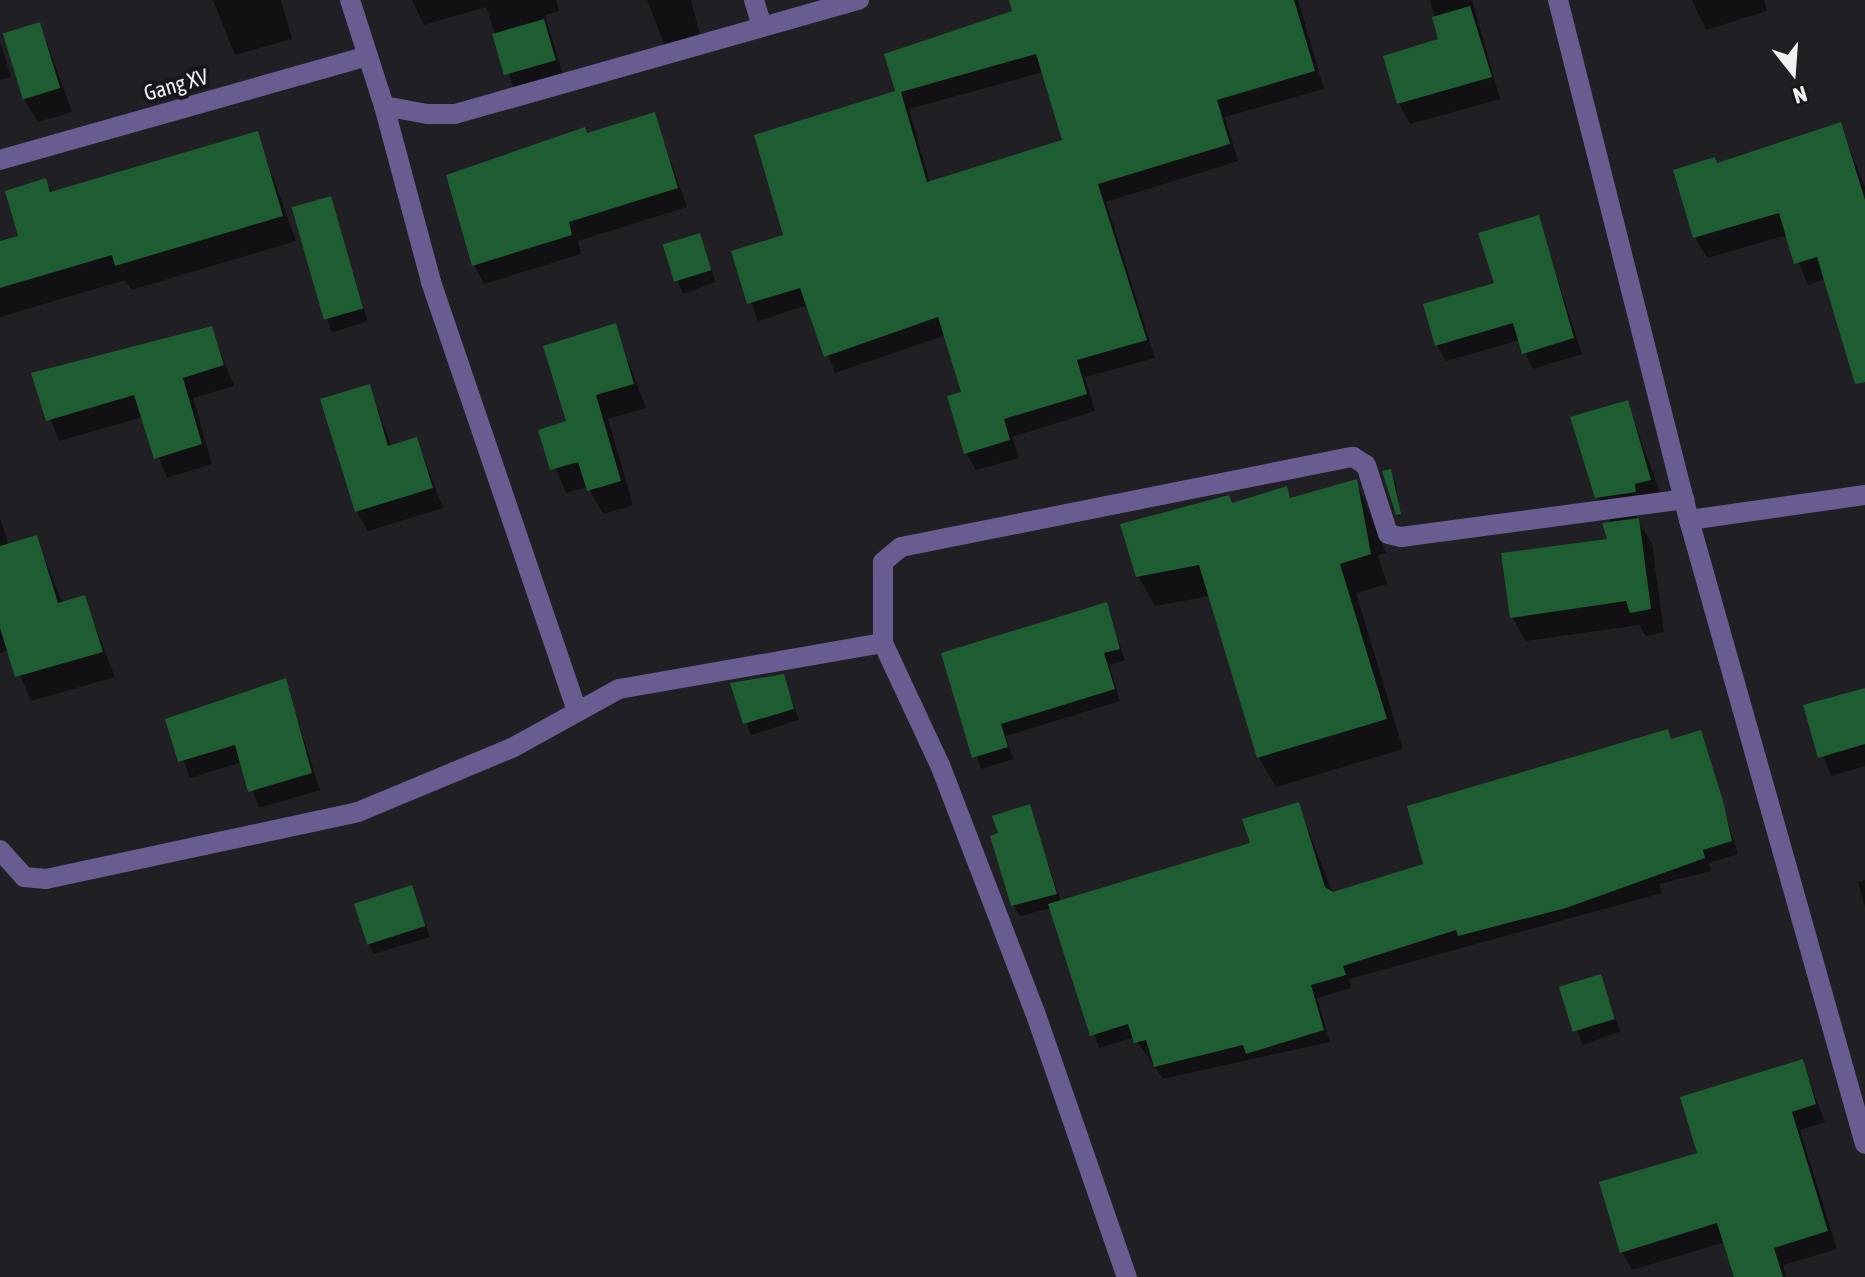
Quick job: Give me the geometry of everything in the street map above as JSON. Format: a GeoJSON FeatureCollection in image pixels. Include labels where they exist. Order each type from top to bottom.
{"type":"FeatureCollection","features":[{"type":"Feature","properties":{"kind":"street"},"geometry":{"type":"LineString","coordinates":[[350,0],[365,57],[384,106],[431,282],[576,709]]}},
{"type":"Feature","properties":{"kind":"street"},"geometry":{"type":"LineString","coordinates":[[754,0],[762,27]]}},
{"type":"Feature","properties":{"kind":"street"},"geometry":{"type":"LineString","coordinates":[[384,106],[455,114],[859,0]]}},
{"type":"Feature","properties":{"kind":"street"},"geometry":{"type":"LineString","coordinates":[[1558,0],[1689,520],[1865,1144]]}},
{"type":"Feature","properties":{"kind":"street","name":"Gang XV"},"geometry":{"type":"LineString","coordinates":[[0,160],[365,57]]}},
{"type":"Feature","properties":{"kind":"street"},"geometry":{"type":"LineString","coordinates":[[1127,1277],[1024,982],[883,643],[883,562],[901,547],[1353,457],[1366,465],[1388,534],[1401,537],[1684,499]]}},
{"type":"Feature","properties":{"kind":"street"},"geometry":{"type":"LineString","coordinates":[[1689,520],[1865,495]]}},
{"type":"Feature","properties":{"kind":"street"},"geometry":{"type":"LineString","coordinates":[[0,850],[24,877],[46,879],[358,812],[512,748],[576,709],[619,689],[883,643]]}},
{"type":"Feature","properties":{"kind":"building"},"geometry":{"type":"Polygon","coordinates":[[[1009,0],[1294,0],[1315,71],[1217,100],[1230,144],[1098,184],[1147,340],[1077,360],[1087,394],[1004,419],[1010,440],[964,454],[947,396],[961,392],[938,317],[824,357],[800,288],[747,304],[731,251],[783,235],[754,135],[895,91],[884,54],[1012,11],[1009,0]],[[1036,54],[901,92],[927,182],[1062,140],[1036,54]]]}},
{"type":"Feature","properties":{"kind":"building"},"geometry":{"type":"Polygon","coordinates":[[[1470,6],[1492,77],[1397,104],[1383,56],[1438,39],[1432,17],[1470,6]]]}},
{"type":"Feature","properties":{"kind":"building"},"geometry":{"type":"Polygon","coordinates":[[[544,19],[556,60],[504,75],[492,34],[544,19]]]}},
{"type":"Feature","properties":{"kind":"building"},"geometry":{"type":"Polygon","coordinates":[[[40,22],[60,88],[23,99],[3,33],[40,22]]]}},
{"type":"Feature","properties":{"kind":"building"},"geometry":{"type":"Polygon","coordinates":[[[655,112],[678,188],[569,222],[572,235],[472,266],[446,175],[585,127],[587,133],[655,112]]]}},
{"type":"Feature","properties":{"kind":"building"},"geometry":{"type":"Polygon","coordinates":[[[1841,122],[1865,200],[1865,382],[1855,384],[1817,257],[1794,264],[1779,213],[1693,238],[1673,170],[1715,157],[1717,163],[1841,122]]]}},
{"type":"Feature","properties":{"kind":"building"},"geometry":{"type":"Polygon","coordinates":[[[258,131],[283,216],[115,266],[112,255],[0,288],[0,241],[18,236],[5,191],[46,178],[50,192],[258,131]]]}},
{"type":"Feature","properties":{"kind":"building"},"geometry":{"type":"Polygon","coordinates":[[[331,196],[363,308],[324,320],[292,207],[331,196]]]}},
{"type":"Feature","properties":{"kind":"building"},"geometry":{"type":"Polygon","coordinates":[[[1539,215],[1574,338],[1522,354],[1513,323],[1435,346],[1423,304],[1494,283],[1478,233],[1539,215]]]}},
{"type":"Feature","properties":{"kind":"building"},"geometry":{"type":"Polygon","coordinates":[[[700,233],[711,270],[674,282],[663,244],[700,233]]]}},
{"type":"Feature","properties":{"kind":"building"},"geometry":{"type":"Polygon","coordinates":[[[616,323],[634,384],[596,395],[621,481],[587,491],[578,462],[550,470],[538,430],[566,421],[543,346],[616,323]]]}},
{"type":"Feature","properties":{"kind":"building"},"geometry":{"type":"Polygon","coordinates":[[[212,326],[224,365],[183,378],[202,444],[154,459],[134,395],[46,421],[31,373],[212,326]]]}},
{"type":"Feature","properties":{"kind":"building"},"geometry":{"type":"Polygon","coordinates":[[[370,384],[388,446],[417,437],[433,488],[355,512],[320,399],[370,384]]]}},
{"type":"Feature","properties":{"kind":"building"},"geometry":{"type":"Polygon","coordinates":[[[1628,400],[1651,480],[1635,484],[1636,492],[1595,498],[1570,417],[1628,400]]]}},
{"type":"Feature","properties":{"kind":"building"},"geometry":{"type":"Polygon","coordinates":[[[1391,469],[1401,514],[1396,515],[1382,471],[1391,469]]]}},
{"type":"Feature","properties":{"kind":"building"},"geometry":{"type":"Polygon","coordinates":[[[1357,479],[1371,554],[1340,564],[1387,719],[1257,758],[1199,565],[1136,577],[1120,524],[1229,495],[1232,503],[1287,486],[1290,498],[1357,479]]]}},
{"type":"Feature","properties":{"kind":"building"},"geometry":{"type":"Polygon","coordinates":[[[1639,518],[1651,609],[1630,613],[1626,601],[1510,618],[1501,553],[1607,539],[1602,523],[1639,518]]]}},
{"type":"Feature","properties":{"kind":"building"},"geometry":{"type":"Polygon","coordinates":[[[37,535],[58,603],[85,595],[103,652],[15,677],[0,628],[0,546],[37,535]]]}},
{"type":"Feature","properties":{"kind":"building"},"geometry":{"type":"Polygon","coordinates":[[[1107,602],[1120,649],[1104,653],[1115,689],[1001,724],[1008,747],[972,758],[941,653],[1107,602]]]}},
{"type":"Feature","properties":{"kind":"building"},"geometry":{"type":"Polygon","coordinates":[[[784,674],[794,709],[743,724],[730,683],[784,674]]]}},
{"type":"Feature","properties":{"kind":"building"},"geometry":{"type":"Polygon","coordinates":[[[286,678],[312,773],[248,792],[235,745],[178,762],[165,719],[286,678]]]}},
{"type":"Feature","properties":{"kind":"building"},"geometry":{"type":"Polygon","coordinates":[[[1865,688],[1865,744],[1818,758],[1803,705],[1865,688]]]}},
{"type":"Feature","properties":{"kind":"building"},"geometry":{"type":"Polygon","coordinates":[[[1668,729],[1671,739],[1701,730],[1723,801],[1732,841],[1703,850],[1705,858],[1566,908],[1458,936],[1456,930],[1343,966],[1346,975],[1311,985],[1324,1030],[1246,1054],[1243,1045],[1154,1067],[1146,1040],[1134,1043],[1128,1024],[1090,1036],[1048,904],[1250,843],[1242,819],[1299,802],[1325,887],[1333,892],[1423,864],[1407,806],[1668,729]]]}},
{"type":"Feature","properties":{"kind":"building"},"geometry":{"type":"Polygon","coordinates":[[[1030,804],[1057,894],[1011,906],[990,836],[998,833],[992,816],[1030,804]]]}},
{"type":"Feature","properties":{"kind":"building"},"geometry":{"type":"Polygon","coordinates":[[[412,885],[425,926],[367,945],[354,904],[412,885]]]}},
{"type":"Feature","properties":{"kind":"building"},"geometry":{"type":"Polygon","coordinates":[[[1601,974],[1615,1019],[1573,1032],[1559,987],[1601,974]]]}},
{"type":"Feature","properties":{"kind":"building"},"geometry":{"type":"Polygon","coordinates":[[[1803,1059],[1816,1104],[1792,1112],[1828,1231],[1774,1248],[1783,1277],[1734,1277],[1717,1223],[1620,1253],[1599,1182],[1697,1153],[1680,1097],[1803,1059]]]}}]}
